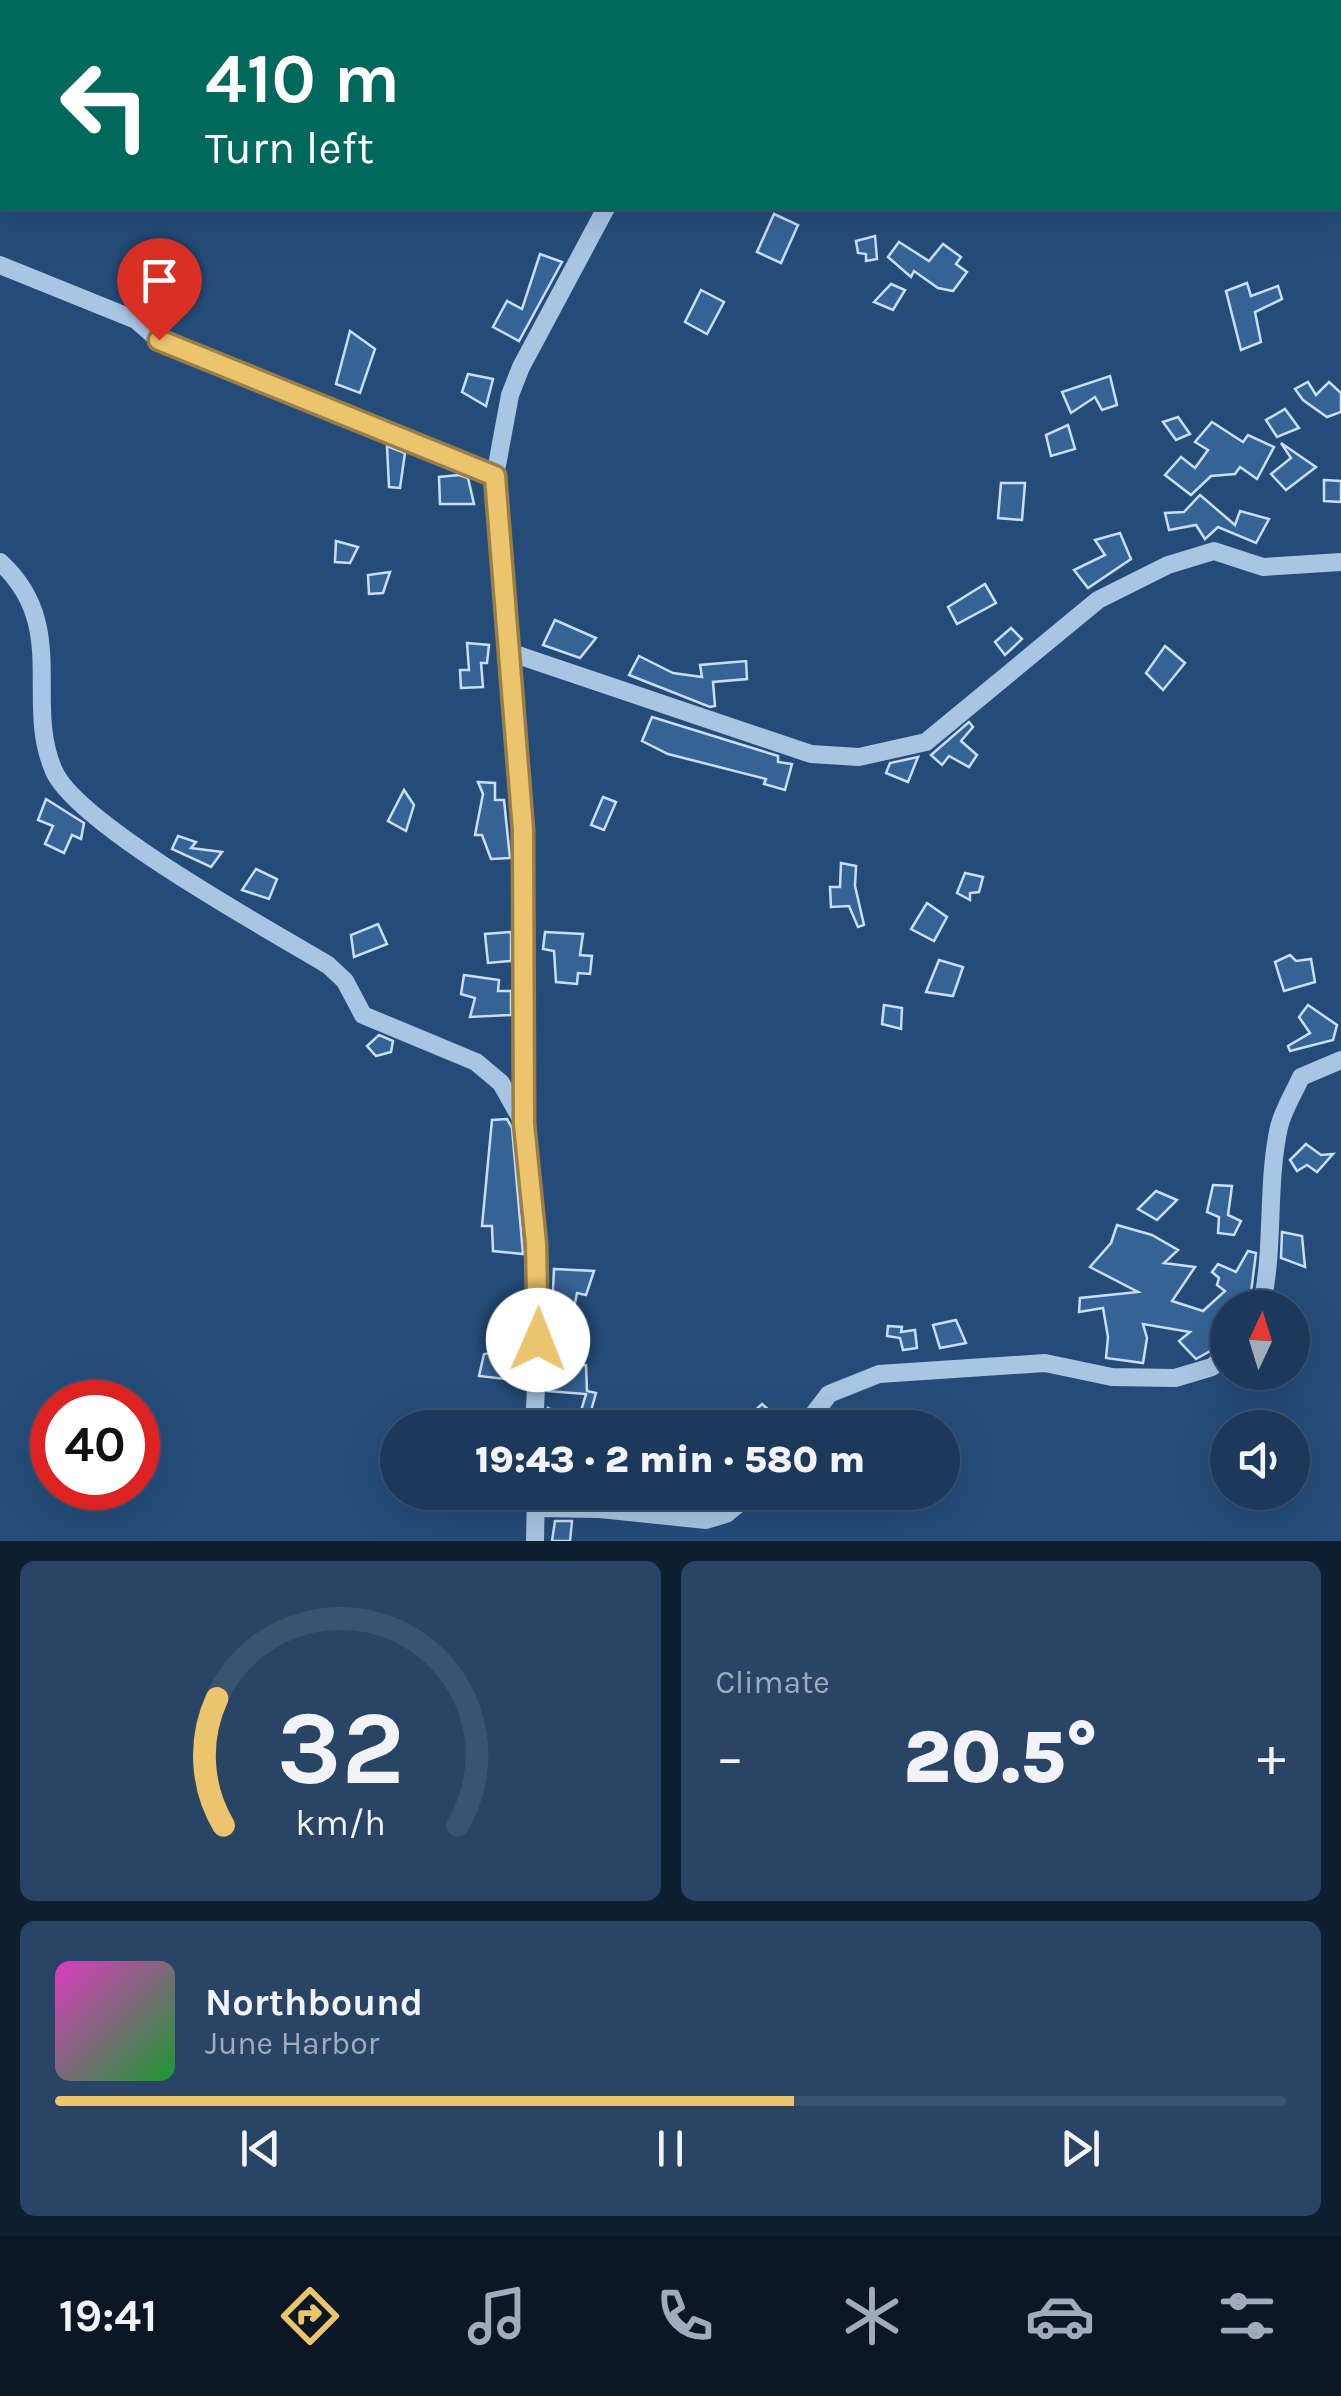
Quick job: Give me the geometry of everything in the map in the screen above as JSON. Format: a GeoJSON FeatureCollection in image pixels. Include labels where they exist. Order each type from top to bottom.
{"type":"FeatureCollection","features":[{"type":"Feature","properties":{"kind":"street"},"geometry":{"type":"LineString","coordinates":[[535,1410],[540,1308],[524,1124],[523,830],[495,476],[510,395],[521,366],[605,210]]}},
{"type":"Feature","properties":{"kind":"street"},"geometry":{"type":"LineString","coordinates":[[0,265],[136,320],[159,340],[495,476]]}},
{"type":"Feature","properties":{"kind":"street"},"geometry":{"type":"LineString","coordinates":[[506,652],[811,754],[859,757],[926,742],[1098,600],[1168,566],[1214,552],[1263,567],[1341,562]]}},
{"type":"Feature","properties":{"kind":"street"},"geometry":{"type":"LineString","coordinates":[[0,562],[18,578],[35,612],[46,745],[54,772],[70,796],[117,834],[328,965],[345,981],[363,1015],[476,1062],[500,1083],[524,1124]]}},
{"type":"Feature","properties":{"kind":"street"},"geometry":{"type":"LineString","coordinates":[[1265,1290],[1271,1266],[1270,1189],[1280,1123],[1301,1076],[1341,1060]]}},
{"type":"Feature","properties":{"kind":"street"},"geometry":{"type":"LineString","coordinates":[[817,1410],[830,1394],[879,1374],[1045,1364],[1112,1377],[1176,1378],[1210,1367]]}},
{"type":"Feature","properties":{"kind":"street"},"geometry":{"type":"LineString","coordinates":[[535,1541],[536,1510]]}},
{"type":"Feature","properties":{"kind":"street"},"geometry":{"type":"LineString","coordinates":[[618,1510],[706,1520],[731,1510]]}},
{"type":"Feature","properties":{"kind":"building"},"geometry":{"type":"Polygon","coordinates":[[[774,214],[798,225],[781,263],[757,252],[774,214]]]}},
{"type":"Feature","properties":{"kind":"building"},"geometry":{"type":"Polygon","coordinates":[[[875,236],[877,259],[866,261],[866,254],[858,253],[856,241],[875,236]]]}},
{"type":"Feature","properties":{"kind":"building"},"geometry":{"type":"Polygon","coordinates":[[[899,242],[929,261],[943,244],[961,257],[956,264],[967,272],[953,291],[938,288],[914,271],[911,277],[888,257],[899,242]]]}},
{"type":"Feature","properties":{"kind":"building"},"geometry":{"type":"Polygon","coordinates":[[[540,254],[562,262],[519,341],[493,327],[507,301],[522,309],[540,254]]]}},
{"type":"Feature","properties":{"kind":"building"},"geometry":{"type":"Polygon","coordinates":[[[1247,283],[1251,296],[1278,286],[1282,299],[1255,312],[1261,342],[1241,350],[1226,291],[1247,283]]]}},
{"type":"Feature","properties":{"kind":"building"},"geometry":{"type":"Polygon","coordinates":[[[891,284],[905,290],[893,310],[874,302],[891,284]]]}},
{"type":"Feature","properties":{"kind":"building"},"geometry":{"type":"Polygon","coordinates":[[[701,290],[724,302],[707,334],[685,322],[701,290]]]}},
{"type":"Feature","properties":{"kind":"building"},"geometry":{"type":"Polygon","coordinates":[[[350,331],[375,349],[360,393],[336,384],[350,331]]]}},
{"type":"Feature","properties":{"kind":"building"},"geometry":{"type":"Polygon","coordinates":[[[468,374],[493,379],[486,406],[462,392],[468,374]]]}},
{"type":"Feature","properties":{"kind":"building"},"geometry":{"type":"Polygon","coordinates":[[[1110,376],[1117,405],[1102,410],[1095,397],[1071,413],[1062,392],[1110,376]]]}},
{"type":"Feature","properties":{"kind":"building"},"geometry":{"type":"Polygon","coordinates":[[[1308,382],[1316,395],[1329,382],[1341,393],[1341,412],[1327,417],[1303,400],[1295,389],[1308,382]]]}},
{"type":"Feature","properties":{"kind":"building"},"geometry":{"type":"Polygon","coordinates":[[[1285,409],[1299,428],[1277,437],[1266,420],[1285,409]]]}},
{"type":"Feature","properties":{"kind":"building"},"geometry":{"type":"Polygon","coordinates":[[[1178,417],[1190,434],[1176,440],[1163,422],[1178,417]]]}},
{"type":"Feature","properties":{"kind":"building"},"geometry":{"type":"Polygon","coordinates":[[[1212,422],[1243,442],[1248,435],[1274,447],[1257,479],[1240,467],[1235,474],[1211,476],[1191,495],[1165,475],[1181,457],[1195,468],[1208,450],[1195,442],[1212,422]]]}},
{"type":"Feature","properties":{"kind":"building"},"geometry":{"type":"Polygon","coordinates":[[[1068,425],[1075,449],[1051,456],[1046,435],[1068,425]]]}},
{"type":"Feature","properties":{"kind":"building"},"geometry":{"type":"Polygon","coordinates":[[[1281,443],[1316,467],[1286,490],[1271,474],[1291,458],[1281,443]]]}},
{"type":"Feature","properties":{"kind":"building"},"geometry":{"type":"Polygon","coordinates":[[[387,446],[405,453],[400,488],[389,487],[387,446]]]}},
{"type":"Feature","properties":{"kind":"building"},"geometry":{"type":"Polygon","coordinates":[[[439,477],[468,478],[474,504],[440,504],[439,477]]]}},
{"type":"Feature","properties":{"kind":"building"},"geometry":{"type":"Polygon","coordinates":[[[1324,480],[1341,481],[1341,502],[1324,501],[1324,480]]]}},
{"type":"Feature","properties":{"kind":"building"},"geometry":{"type":"Polygon","coordinates":[[[1001,483],[1025,483],[1022,520],[998,518],[1001,483]]]}},
{"type":"Feature","properties":{"kind":"building"},"geometry":{"type":"Polygon","coordinates":[[[1200,495],[1235,525],[1240,511],[1269,519],[1256,543],[1218,527],[1205,539],[1196,525],[1169,530],[1165,513],[1184,512],[1200,495]]]}},
{"type":"Feature","properties":{"kind":"building"},"geometry":{"type":"Polygon","coordinates":[[[1120,533],[1131,559],[1088,588],[1074,570],[1105,555],[1095,540],[1120,533]]]}},
{"type":"Feature","properties":{"kind":"building"},"geometry":{"type":"Polygon","coordinates":[[[336,541],[358,547],[350,563],[335,562],[336,541]]]}},
{"type":"Feature","properties":{"kind":"building"},"geometry":{"type":"Polygon","coordinates":[[[390,572],[383,593],[369,594],[368,575],[390,572]]]}},
{"type":"Feature","properties":{"kind":"building"},"geometry":{"type":"Polygon","coordinates":[[[985,584],[996,603],[957,624],[948,607],[985,584]]]}},
{"type":"Feature","properties":{"kind":"building"},"geometry":{"type":"Polygon","coordinates":[[[555,620],[596,638],[580,658],[543,645],[555,620]]]}},
{"type":"Feature","properties":{"kind":"building"},"geometry":{"type":"Polygon","coordinates":[[[1011,628],[1022,639],[1005,655],[995,642],[1011,628]]]}},
{"type":"Feature","properties":{"kind":"building"},"geometry":{"type":"Polygon","coordinates":[[[467,643],[489,645],[487,663],[481,663],[483,687],[461,688],[460,670],[469,670],[467,643]]]}},
{"type":"Feature","properties":{"kind":"building"},"geometry":{"type":"Polygon","coordinates":[[[1165,646],[1185,663],[1163,690],[1146,673],[1165,646]]]}},
{"type":"Feature","properties":{"kind":"building"},"geometry":{"type":"Polygon","coordinates":[[[639,656],[673,673],[702,677],[700,665],[746,661],[747,679],[713,682],[715,706],[710,707],[629,675],[639,656]]]}},
{"type":"Feature","properties":{"kind":"building"},"geometry":{"type":"Polygon","coordinates":[[[652,717],[778,756],[778,762],[792,764],[785,790],[764,784],[766,779],[668,754],[642,741],[652,717]]]}},
{"type":"Feature","properties":{"kind":"building"},"geometry":{"type":"Polygon","coordinates":[[[969,722],[973,727],[961,741],[977,755],[969,767],[949,756],[942,765],[931,755],[969,722]]]}},
{"type":"Feature","properties":{"kind":"building"},"geometry":{"type":"Polygon","coordinates":[[[918,757],[908,782],[886,773],[890,763],[918,757]]]}},
{"type":"Feature","properties":{"kind":"building"},"geometry":{"type":"Polygon","coordinates":[[[478,782],[495,783],[495,800],[504,800],[510,858],[491,859],[482,835],[475,835],[483,794],[478,782]]]}},
{"type":"Feature","properties":{"kind":"building"},"geometry":{"type":"Polygon","coordinates":[[[404,790],[414,805],[406,831],[388,821],[404,790]]]}},
{"type":"Feature","properties":{"kind":"building"},"geometry":{"type":"Polygon","coordinates":[[[603,797],[616,802],[604,830],[591,825],[603,797]]]}},
{"type":"Feature","properties":{"kind":"building"},"geometry":{"type":"Polygon","coordinates":[[[46,799],[84,823],[81,839],[72,835],[64,853],[45,844],[53,826],[38,820],[46,799]]]}},
{"type":"Feature","properties":{"kind":"building"},"geometry":{"type":"Polygon","coordinates":[[[178,836],[196,842],[191,848],[222,852],[211,867],[172,849],[178,836]]]}},
{"type":"Feature","properties":{"kind":"building"},"geometry":{"type":"Polygon","coordinates":[[[841,863],[856,866],[855,886],[864,925],[858,927],[849,906],[831,907],[830,887],[840,887],[841,863]]]}},
{"type":"Feature","properties":{"kind":"building"},"geometry":{"type":"Polygon","coordinates":[[[256,869],[277,879],[269,899],[242,890],[256,869]]]}},
{"type":"Feature","properties":{"kind":"building"},"geometry":{"type":"Polygon","coordinates":[[[965,873],[983,877],[979,892],[970,893],[970,900],[957,893],[965,873]]]}},
{"type":"Feature","properties":{"kind":"building"},"geometry":{"type":"Polygon","coordinates":[[[927,903],[947,917],[934,941],[911,929],[927,903]]]}},
{"type":"Feature","properties":{"kind":"building"},"geometry":{"type":"Polygon","coordinates":[[[378,924],[387,944],[354,957],[351,935],[378,924]]]}},
{"type":"Feature","properties":{"kind":"building"},"geometry":{"type":"Polygon","coordinates":[[[511,932],[511,961],[488,963],[485,934],[511,932]]]}},
{"type":"Feature","properties":{"kind":"building"},"geometry":{"type":"Polygon","coordinates":[[[545,932],[583,934],[580,955],[592,956],[590,974],[578,973],[577,984],[556,982],[554,951],[543,949],[545,932]]]}},
{"type":"Feature","properties":{"kind":"building"},"geometry":{"type":"Polygon","coordinates":[[[1290,955],[1296,961],[1311,959],[1315,982],[1284,991],[1275,962],[1290,955]]]}},
{"type":"Feature","properties":{"kind":"building"},"geometry":{"type":"Polygon","coordinates":[[[939,960],[963,967],[953,996],[926,992],[939,960]]]}},
{"type":"Feature","properties":{"kind":"building"},"geometry":{"type":"Polygon","coordinates":[[[464,975],[499,980],[498,991],[511,991],[511,1015],[470,1017],[475,998],[461,994],[464,975]]]}},
{"type":"Feature","properties":{"kind":"building"},"geometry":{"type":"Polygon","coordinates":[[[884,1005],[902,1008],[901,1029],[882,1024],[884,1005]]]}},
{"type":"Feature","properties":{"kind":"building"},"geometry":{"type":"Polygon","coordinates":[[[1308,1005],[1337,1025],[1333,1040],[1290,1051],[1288,1046],[1310,1033],[1299,1017],[1308,1005]]]}},
{"type":"Feature","properties":{"kind":"building"},"geometry":{"type":"Polygon","coordinates":[[[379,1035],[393,1041],[391,1052],[376,1056],[367,1046],[379,1035]]]}},
{"type":"Feature","properties":{"kind":"building"},"geometry":{"type":"Polygon","coordinates":[[[507,1119],[512,1128],[523,1254],[493,1251],[492,1226],[482,1226],[492,1120],[507,1119]]]}},
{"type":"Feature","properties":{"kind":"building"},"geometry":{"type":"Polygon","coordinates":[[[1306,1144],[1321,1155],[1333,1154],[1317,1172],[1307,1165],[1297,1171],[1290,1160],[1306,1144]]]}},
{"type":"Feature","properties":{"kind":"building"},"geometry":{"type":"Polygon","coordinates":[[[1213,1185],[1232,1186],[1228,1215],[1241,1221],[1234,1235],[1218,1233],[1219,1217],[1207,1212],[1213,1185]]]}},
{"type":"Feature","properties":{"kind":"building"},"geometry":{"type":"Polygon","coordinates":[[[1156,1191],[1177,1200],[1157,1220],[1138,1209],[1156,1191]]]}},
{"type":"Feature","properties":{"kind":"building"},"geometry":{"type":"Polygon","coordinates":[[[1117,1225],[1152,1235],[1178,1250],[1164,1263],[1195,1267],[1172,1301],[1203,1311],[1210,1305],[1210,1351],[1196,1359],[1179,1341],[1190,1332],[1143,1324],[1147,1338],[1143,1363],[1106,1358],[1108,1337],[1103,1308],[1079,1312],[1080,1298],[1138,1292],[1090,1267],[1111,1243],[1117,1225]]]}},
{"type":"Feature","properties":{"kind":"building"},"geometry":{"type":"Polygon","coordinates":[[[1282,1232],[1302,1236],[1305,1267],[1281,1258],[1282,1232]]]}},
{"type":"Feature","properties":{"kind":"building"},"geometry":{"type":"Polygon","coordinates":[[[1248,1251],[1256,1253],[1251,1290],[1224,1290],[1217,1285],[1219,1278],[1212,1272],[1218,1264],[1236,1272],[1248,1251]]]}},
{"type":"Feature","properties":{"kind":"building"},"geometry":{"type":"Polygon","coordinates":[[[554,1269],[594,1271],[586,1295],[577,1293],[570,1329],[551,1330],[554,1269]]]}},
{"type":"Feature","properties":{"kind":"building"},"geometry":{"type":"Polygon","coordinates":[[[956,1320],[966,1343],[940,1348],[933,1325],[956,1320]]]}},
{"type":"Feature","properties":{"kind":"building"},"geometry":{"type":"Polygon","coordinates":[[[888,1326],[902,1327],[901,1332],[915,1330],[917,1348],[903,1350],[900,1338],[887,1336],[888,1326]]]}},
{"type":"Feature","properties":{"kind":"building"},"geometry":{"type":"Polygon","coordinates":[[[520,1349],[514,1380],[479,1376],[484,1354],[520,1349]]]}},
{"type":"Feature","properties":{"kind":"building"},"geometry":{"type":"Polygon","coordinates":[[[586,1365],[587,1391],[596,1393],[591,1410],[581,1410],[586,1394],[548,1391],[550,1368],[586,1365]]]}},
{"type":"Feature","properties":{"kind":"building"},"geometry":{"type":"Polygon","coordinates":[[[555,1521],[572,1521],[570,1541],[552,1541],[555,1521]]]}},
{"type":"Feature","properties":{"kind":"route"},"geometry":{"type":"LineString","coordinates":[[159,340],[228,364],[495,476],[523,830],[524,1124],[536,1244],[538,1340]]}}]}
